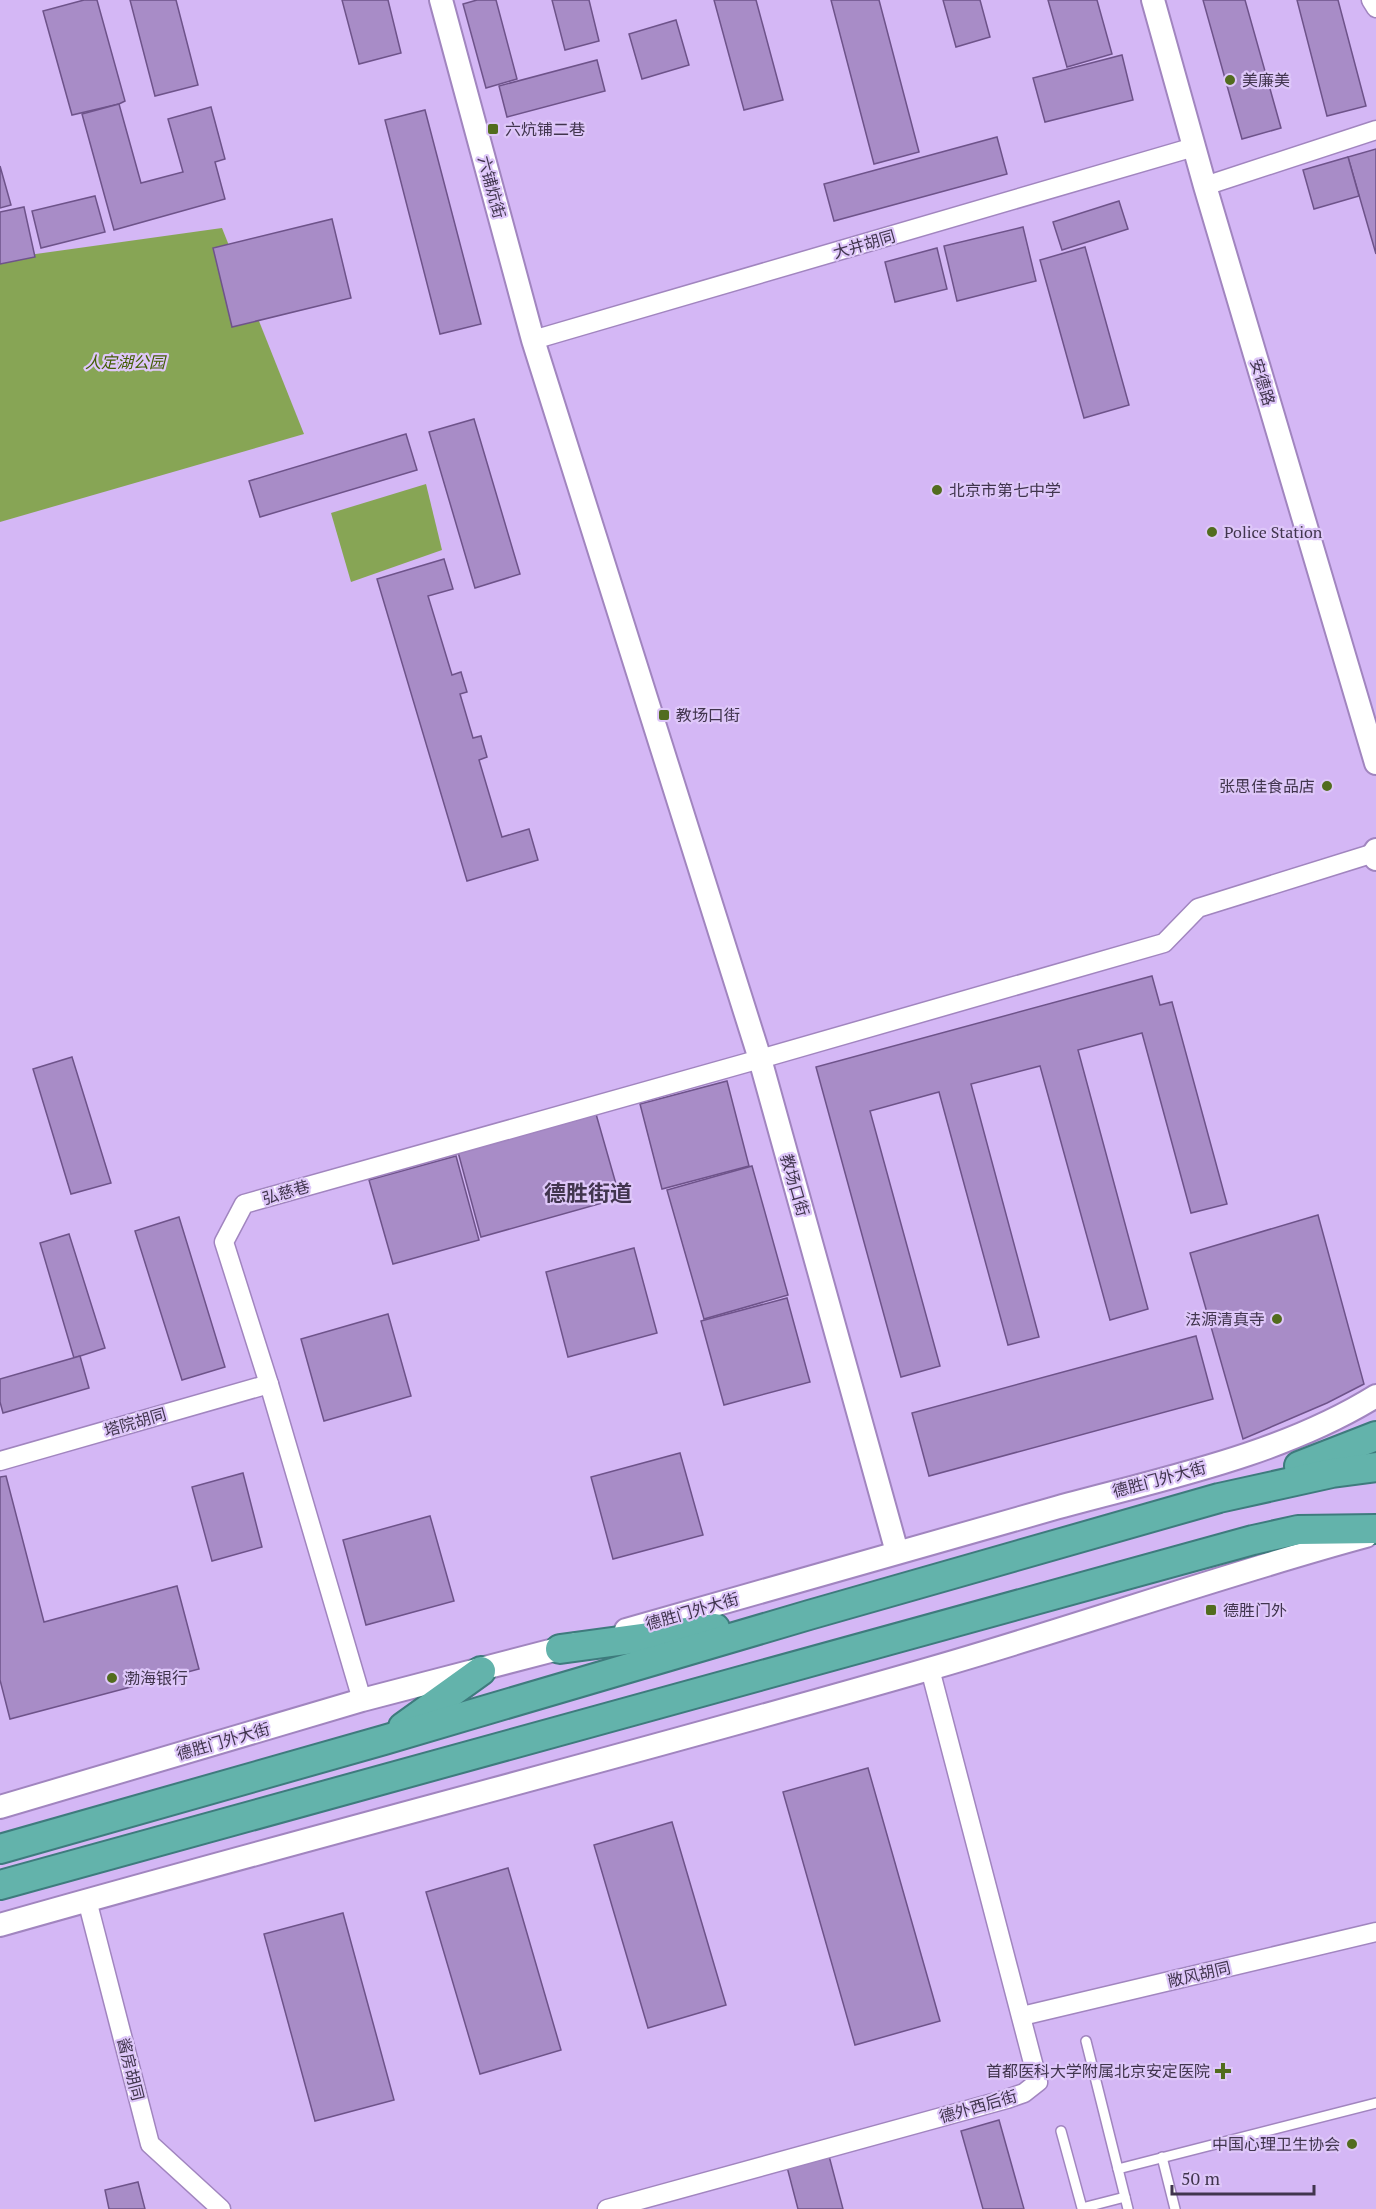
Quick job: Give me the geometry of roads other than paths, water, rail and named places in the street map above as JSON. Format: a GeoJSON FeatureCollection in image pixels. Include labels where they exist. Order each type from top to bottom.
{"type":"FeatureCollection","features":[{"type":"Feature","properties":{"kind":"highway"},"geometry":{"type":"LineString","coordinates":[[1219,1498],[1376,1436]]}},
{"type":"Feature","properties":{"kind":"highway"},"geometry":{"type":"LineString","coordinates":[[1219,1498],[1332,1473],[1376,1467]]}},
{"type":"Feature","properties":{"kind":"highway","name":"德胜门外大街"},"geometry":{"type":"LineString","coordinates":[[0,1849],[1219,1498]]}},
{"type":"Feature","properties":{"kind":"highway"},"geometry":{"type":"LineString","coordinates":[[0,1885],[1253,1540],[1298,1530],[1376,1531]]}},
{"type":"Feature","properties":{"kind":"highway"},"geometry":{"type":"LineString","coordinates":[[560,1649],[809,1615]]}},
{"type":"Feature","properties":{"kind":"highway"},"geometry":{"type":"LineString","coordinates":[[384,1740],[481,1671]]}},
{"type":"Feature","properties":{"kind":"street","name":"六铺炕街"},"geometry":{"type":"LineString","coordinates":[[441,0],[533,340]]}},
{"type":"Feature","properties":{"kind":"street","name":"安德路"},"geometry":{"type":"LineString","coordinates":[[1152,0],[1205,186],[1372,735],[1376,763]]}},
{"type":"Feature","properties":{"kind":"street"},"geometry":{"type":"LineString","coordinates":[[1371,0],[1376,8]]}},
{"type":"Feature","properties":{"kind":"street"},"geometry":{"type":"LineString","coordinates":[[1205,186],[1376,130]]}},
{"type":"Feature","properties":{"kind":"street","name":"大井胡同"},"geometry":{"type":"LineString","coordinates":[[533,340],[1194,147]]}},
{"type":"Feature","properties":{"kind":"street","name":"教场口街"},"geometry":{"type":"LineString","coordinates":[[533,340],[760,1059],[897,1551]]}},
{"type":"Feature","properties":{"kind":"street","name":"弘慈巷"},"geometry":{"type":"LineString","coordinates":[[362,1700],[270,1384],[224,1242],[244,1204],[1164,943],[1198,908],[1375,854]]}},
{"type":"Feature","properties":{"kind":"street","name":"塔院胡同"},"geometry":{"type":"LineString","coordinates":[[0,1461],[270,1384]]}},
{"type":"Feature","properties":{"kind":"street","name":"德胜门外大街"},"geometry":{"type":"LineString","coordinates":[[0,1807],[362,1700],[481,1671],[897,1551],[1228,1460],[1323,1425],[1376,1396]]}},
{"type":"Feature","properties":{"kind":"street"},"geometry":{"type":"LineString","coordinates":[[0,1925],[930,1669],[1199,1587],[1247,1569],[1376,1531]]}},
{"type":"Feature","properties":{"kind":"street","name":"德外西后街"},"geometry":{"type":"LineString","coordinates":[[607,2209],[1024,2093],[1038,2082],[930,1669]]}},
{"type":"Feature","properties":{"kind":"street","name":"酱房胡同"},"geometry":{"type":"LineString","coordinates":[[87,1900],[150,2144],[221,2209]]}},
{"type":"Feature","properties":{"kind":"street","name":"敞风胡同"},"geometry":{"type":"LineString","coordinates":[[1022,2016],[1376,1932]]}},
{"type":"Feature","properties":{"kind":"lane"},"geometry":{"type":"LineString","coordinates":[[1086,2041],[1128,2209]]}},
{"type":"Feature","properties":{"kind":"lane"},"geometry":{"type":"LineString","coordinates":[[1118,2169],[1376,2103]]}},
{"type":"Feature","properties":{"kind":"lane"},"geometry":{"type":"LineString","coordinates":[[1060,2131],[1082,2208],[1125,2197]]}},
{"type":"Feature","properties":{"kind":"lane"},"geometry":{"type":"LineString","coordinates":[[1162,2157],[1175,2209]]}},
{"type":"Feature","properties":{"kind":"place","name":"美廉美"},"geometry":{"type":"Point","coordinates":[1230,80]}},
{"type":"Feature","properties":{"kind":"place","name":"六炕铺二巷"},"geometry":{"type":"Point","coordinates":[493,129]}},
{"type":"Feature","properties":{"kind":"place","name":"北京市第七中学"},"geometry":{"type":"Point","coordinates":[937,490]}},
{"type":"Feature","properties":{"kind":"place","name":"Police Station"},"geometry":{"type":"Point","coordinates":[1212,532]}},
{"type":"Feature","properties":{"kind":"place","name":"教场口街"},"geometry":{"type":"Point","coordinates":[664,715]}},
{"type":"Feature","properties":{"kind":"place","name":"张思佳食品店"},"geometry":{"type":"Point","coordinates":[1327,786]}},
{"type":"Feature","properties":{"kind":"place","name":"法源清真寺"},"geometry":{"type":"Point","coordinates":[1277,1319]}},
{"type":"Feature","properties":{"kind":"place","name":"德胜门外"},"geometry":{"type":"Point","coordinates":[1211,1610]}},
{"type":"Feature","properties":{"kind":"place","name":"渤海银行"},"geometry":{"type":"Point","coordinates":[112,1678]}},
{"type":"Feature","properties":{"kind":"place","name":"首都医科大学附属北京安定医院"},"geometry":{"type":"Point","coordinates":[1223,2071]}},
{"type":"Feature","properties":{"kind":"place","name":"中国心理卫生协会"},"geometry":{"type":"Point","coordinates":[1352,2144]}},
{"type":"Feature","properties":{"kind":"district","name":"德胜街道"},"geometry":{"type":"Point","coordinates":[588,1192]}},
{"type":"Feature","properties":{"kind":"park label","name":"人定湖公园"},"geometry":{"type":"Point","coordinates":[125,362]}}]}
